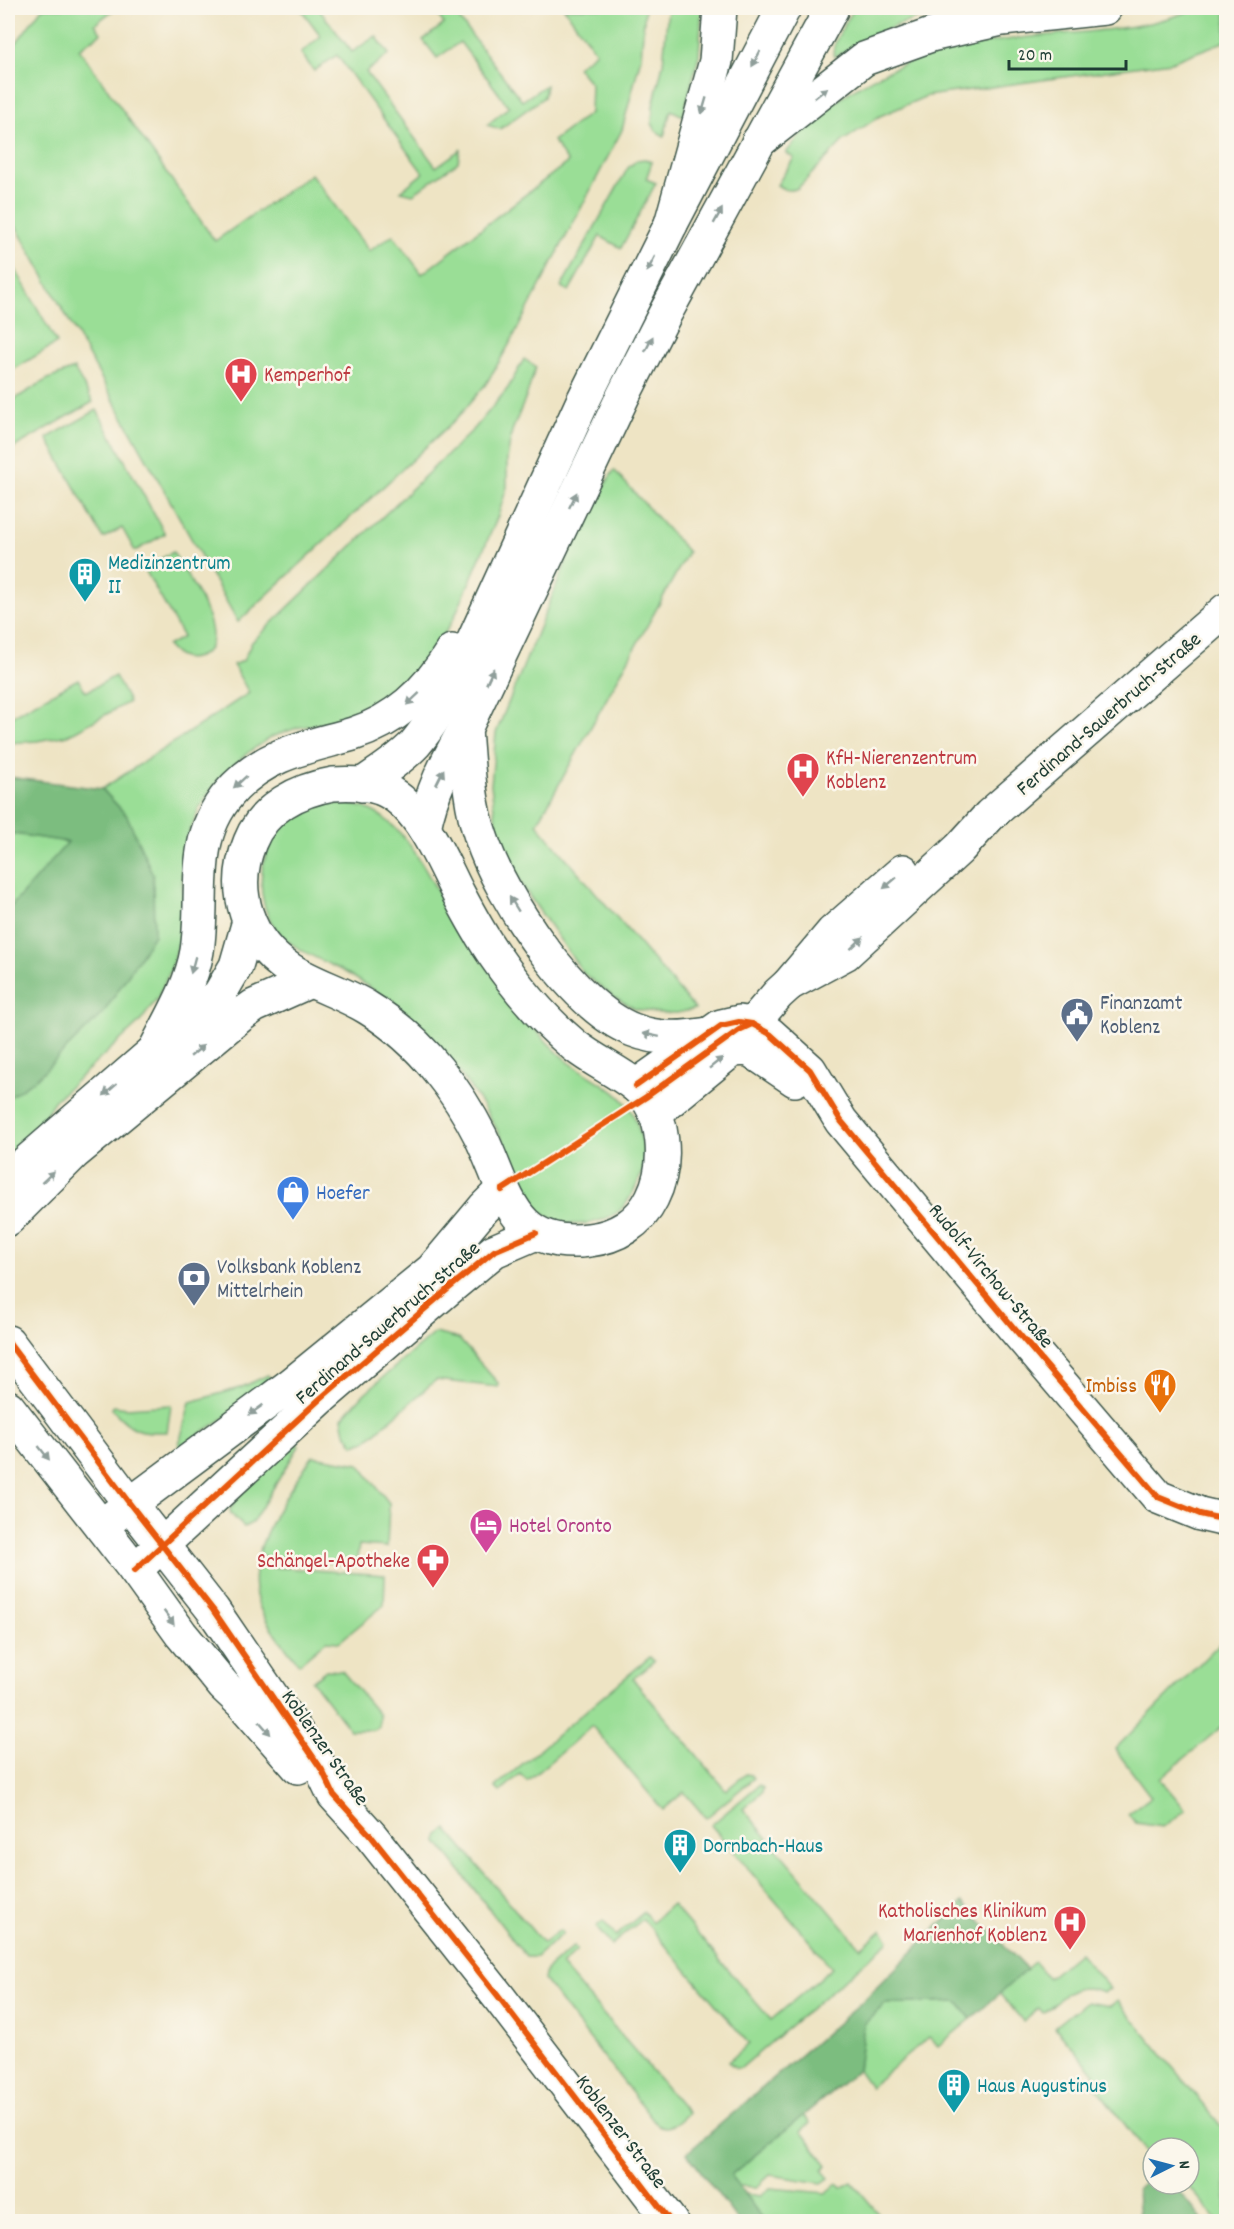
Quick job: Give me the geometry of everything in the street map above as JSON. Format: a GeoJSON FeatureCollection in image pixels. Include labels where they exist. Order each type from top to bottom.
{"type":"FeatureCollection","features":[{"type":"Feature","properties":{"kind":"main road"},"geometry":{"type":"LineString","coordinates":[[671,224],[716,61],[720,8]]}},
{"type":"Feature","properties":{"kind":"main road"},"geometry":{"type":"LineString","coordinates":[[362,784],[414,745],[439,710],[484,620],[582,403],[671,224],[784,8]]}},
{"type":"Feature","properties":{"kind":"main road"},"geometry":{"type":"LineString","coordinates":[[424,828],[429,802],[435,787],[465,729],[623,396],[666,312],[832,8]]}},
{"type":"Feature","properties":{"kind":"main road"},"geometry":{"type":"LineString","coordinates":[[758,142],[864,59],[931,35],[1002,19],[1105,8]]}},
{"type":"Feature","properties":{"kind":"main road"},"geometry":{"type":"LineString","coordinates":[[154,1052],[173,1016],[193,967],[200,916],[199,872],[202,850],[208,828],[219,808],[234,788],[252,772],[276,757],[376,725],[395,715],[411,702],[443,666],[458,641],[488,570],[533,510]]}},
{"type":"Feature","properties":{"kind":"main road","name":"Ferdinand-Sauerbruch-Straße"},"geometry":{"type":"LineString","coordinates":[[751,1037],[789,984],[833,932],[927,851],[963,827],[990,815],[1227,610]]}},
{"type":"Feature","properties":{"kind":"main road"},"geometry":{"type":"LineString","coordinates":[[465,729],[473,804],[486,852],[504,889],[549,956],[598,1010],[632,1030],[656,1036],[679,1038],[709,1034]]}},
{"type":"Feature","properties":{"kind":"main road"},"geometry":{"type":"LineString","coordinates":[[362,784],[392,794],[404,804],[424,828],[468,913],[496,957],[515,981],[576,1047],[636,1086],[646,1097],[655,1113],[662,1152],[661,1171],[656,1191],[649,1205],[637,1220],[625,1229],[590,1240],[557,1240],[536,1233],[525,1225],[514,1212],[502,1190],[493,1164],[470,1115],[454,1090],[409,1038],[365,1006],[310,981],[275,958],[264,947],[249,921],[244,908],[241,887],[243,865],[253,833],[264,819],[286,800],[316,787],[362,784]]}},
{"type":"Feature","properties":{"kind":"main road"},"geometry":{"type":"LineString","coordinates":[[8,1179],[219,995],[236,966],[249,921]]}},
{"type":"Feature","properties":{"kind":"main road"},"geometry":{"type":"LineString","coordinates":[[8,1220],[74,1153],[240,1016],[254,1006],[310,981]]}},
{"type":"Feature","properties":{"kind":"main road"},"geometry":{"type":"LineString","coordinates":[[636,1086],[728,1023],[739,1022],[751,1037],[655,1113]]}},
{"type":"Feature","properties":{"kind":"main road","name":"Rudolf-Virchow-Straße"},"geometry":{"type":"LineString","coordinates":[[751,1037],[841,1121],[1158,1497],[1200,1514],[1227,1520]]}},
{"type":"Feature","properties":{"kind":"main road","name":"Ferdinand-Sauerbruch-Straße"},"geometry":{"type":"LineString","coordinates":[[101,1526],[292,1384],[432,1270],[502,1190]]}},
{"type":"Feature","properties":{"kind":"main road","name":"Ferdinand-Sauerbruch-Straße"},"geometry":{"type":"LineString","coordinates":[[135,1570],[321,1398],[466,1274],[494,1251],[536,1233]]}},
{"type":"Feature","properties":{"kind":"main road","name":"Koblenzer Straße"},"geometry":{"type":"LineString","coordinates":[[8,1342],[213,1610],[322,1770],[334,1795],[423,1902],[671,2222]]}},
{"type":"Feature","properties":{"kind":"main road","name":"Koblenzer Straße"},"geometry":{"type":"LineString","coordinates":[[8,1407],[135,1570],[181,1634],[224,1686],[312,1782],[334,1795]]}},
{"type":"Feature","properties":{"kind":"green space"},"geometry":{"type":"Polygon","coordinates":[[[42,8],[116,8],[95,24],[101,33],[79,49],[215,241],[311,174],[369,251],[393,235],[422,274],[568,162],[553,141],[590,113],[591,84],[577,67],[596,52],[564,8],[645,8],[641,57],[622,130],[509,345],[486,384],[457,418],[238,622],[8,212],[8,54],[42,8]]]}},
{"type":"Feature","properties":{"kind":"green space"},"geometry":{"type":"Polygon","coordinates":[[[300,8],[318,8],[352,52],[376,36],[389,54],[366,72],[436,167],[460,150],[458,162],[413,194],[401,191],[423,173],[337,55],[314,71],[301,53],[321,36],[300,8]]]}},
{"type":"Feature","properties":{"kind":"green space"},"geometry":{"type":"Polygon","coordinates":[[[433,8],[451,8],[522,101],[546,85],[544,97],[500,129],[487,125],[509,107],[460,42],[437,58],[423,40],[444,24],[433,8]]]}},
{"type":"Feature","properties":{"kind":"green space"},"geometry":{"type":"Polygon","coordinates":[[[668,8],[702,8],[699,55],[683,116],[671,110],[664,136],[656,131],[652,123],[653,106],[663,64],[668,8]]]}},
{"type":"Feature","properties":{"kind":"green space"},"geometry":{"type":"Polygon","coordinates":[[[855,8],[969,8],[925,16],[895,26],[834,57],[834,46],[855,8]]]}},
{"type":"Feature","properties":{"kind":"green space"},"geometry":{"type":"Polygon","coordinates":[[[1196,8],[1226,8],[1226,41],[1171,62],[927,96],[880,116],[843,141],[798,188],[787,190],[777,185],[794,158],[786,153],[819,115],[846,94],[903,64],[933,54],[996,41],[1147,24],[1196,8]]]}},
{"type":"Feature","properties":{"kind":"green space"},"geometry":{"type":"Polygon","coordinates":[[[645,159],[652,162],[646,179],[656,183],[621,248],[600,236],[569,291],[561,287],[628,168],[637,160],[645,159]]]}},
{"type":"Feature","properties":{"kind":"green space"},"geometry":{"type":"Polygon","coordinates":[[[8,256],[57,343],[8,373],[8,256]]]}},
{"type":"Feature","properties":{"kind":"green space"},"geometry":{"type":"Polygon","coordinates":[[[524,359],[536,367],[512,431],[507,459],[507,487],[498,516],[454,618],[437,646],[420,671],[401,688],[370,708],[341,720],[297,728],[271,737],[222,775],[200,806],[188,836],[182,870],[183,904],[180,938],[171,969],[158,997],[140,1022],[54,1101],[30,1139],[8,1163],[8,1098],[37,1078],[127,816],[102,789],[249,693],[233,665],[243,661],[252,642],[475,428],[508,388],[524,359]]]}},
{"type":"Feature","properties":{"kind":"green space"},"geometry":{"type":"Polygon","coordinates":[[[74,369],[93,402],[8,451],[8,403],[48,379],[74,369]]]}},
{"type":"Feature","properties":{"kind":"green space"},"geometry":{"type":"Polygon","coordinates":[[[97,410],[165,534],[135,551],[122,528],[103,538],[47,438],[97,410]]]}},
{"type":"Feature","properties":{"kind":"green space"},"geometry":{"type":"Polygon","coordinates":[[[614,470],[688,552],[537,824],[695,1009],[677,1013],[635,1009],[614,997],[584,974],[525,890],[498,839],[491,785],[496,733],[582,523],[614,470]]]}},
{"type":"Feature","properties":{"kind":"green space"},"geometry":{"type":"Polygon","coordinates":[[[173,552],[197,592],[211,626],[212,640],[207,651],[194,658],[186,659],[179,656],[167,646],[183,637],[144,568],[173,552]]]}},
{"type":"Feature","properties":{"kind":"green space"},"geometry":{"type":"Polygon","coordinates":[[[115,676],[129,702],[68,735],[37,741],[8,743],[8,718],[78,679],[86,692],[115,676]]]}},
{"type":"Feature","properties":{"kind":"green space"},"geometry":{"type":"Polygon","coordinates":[[[8,777],[102,789],[127,816],[153,875],[154,935],[104,1012],[37,1078],[8,1098],[8,910],[68,842],[8,833],[8,777]]]}},
{"type":"Feature","properties":{"kind":"green space"},"geometry":{"type":"Polygon","coordinates":[[[329,803],[350,804],[365,808],[395,828],[424,867],[463,934],[531,1024],[566,1060],[611,1089],[626,1103],[639,1130],[644,1151],[644,1164],[641,1176],[627,1202],[619,1211],[599,1220],[573,1224],[555,1220],[539,1211],[528,1197],[501,1137],[486,1111],[460,1074],[422,1030],[398,1008],[350,975],[299,949],[282,936],[274,926],[264,903],[262,890],[263,865],[267,852],[277,832],[290,818],[308,809],[329,803]]]}},
{"type":"Feature","properties":{"kind":"green space"},"geometry":{"type":"Polygon","coordinates":[[[8,833],[69,842],[8,910],[8,833]]]}},
{"type":"Feature","properties":{"kind":"green space"},"geometry":{"type":"Polygon","coordinates":[[[434,1333],[459,1339],[498,1383],[498,1387],[436,1380],[366,1441],[354,1445],[345,1432],[342,1418],[365,1393],[434,1333]]]}},
{"type":"Feature","properties":{"kind":"green space"},"geometry":{"type":"Polygon","coordinates":[[[268,1375],[272,1382],[237,1410],[178,1448],[190,1402],[240,1388],[268,1375]]]}},
{"type":"Feature","properties":{"kind":"green space"},"geometry":{"type":"Polygon","coordinates":[[[171,1405],[167,1432],[148,1432],[136,1429],[112,1409],[113,1406],[127,1408],[171,1405]]]}},
{"type":"Feature","properties":{"kind":"green space"},"geometry":{"type":"Polygon","coordinates":[[[294,1441],[299,1446],[252,1523],[244,1527],[231,1514],[230,1509],[248,1483],[294,1441]]]}},
{"type":"Feature","properties":{"kind":"green space"},"geometry":{"type":"Polygon","coordinates":[[[313,1456],[359,1464],[389,1503],[387,1547],[359,1545],[356,1565],[258,1556],[274,1516],[313,1456]]]}},
{"type":"Feature","properties":{"kind":"green space"},"geometry":{"type":"Polygon","coordinates":[[[256,1566],[385,1575],[384,1605],[339,1642],[326,1641],[299,1664],[273,1631],[260,1607],[254,1581],[256,1566]]]}},
{"type":"Feature","properties":{"kind":"green space"},"geometry":{"type":"Polygon","coordinates":[[[1226,1637],[1226,1723],[1160,1779],[1186,1810],[1162,1827],[1136,1823],[1128,1814],[1151,1797],[1115,1749],[1226,1637]]]}},
{"type":"Feature","properties":{"kind":"green space"},"geometry":{"type":"Polygon","coordinates":[[[650,1657],[654,1661],[633,1679],[726,1790],[746,1774],[754,1778],[706,1818],[684,1792],[663,1810],[592,1726],[527,1781],[520,1774],[500,1792],[495,1787],[650,1657]]]}},
{"type":"Feature","properties":{"kind":"green space"},"geometry":{"type":"Polygon","coordinates":[[[326,1670],[342,1671],[379,1715],[379,1727],[374,1730],[350,1730],[312,1681],[326,1670]]]}},
{"type":"Feature","properties":{"kind":"green space"},"geometry":{"type":"Polygon","coordinates":[[[759,1785],[763,1788],[762,1792],[743,1809],[861,1948],[882,1930],[889,1940],[741,2068],[736,2068],[728,2062],[749,2044],[643,1919],[611,1945],[596,1927],[603,1921],[616,1936],[644,1912],[652,1922],[672,1904],[771,2020],[832,1968],[711,1825],[759,1785]]]}},
{"type":"Feature","properties":{"kind":"green space"},"geometry":{"type":"Polygon","coordinates":[[[447,1829],[543,1943],[560,1930],[563,1933],[536,1957],[526,1957],[437,1841],[439,1835],[447,1829]]]}},
{"type":"Feature","properties":{"kind":"green space"},"geometry":{"type":"Polygon","coordinates":[[[962,1902],[1027,1969],[971,2019],[957,2001],[885,2004],[864,2024],[858,2070],[731,2175],[764,2221],[738,2221],[687,2153],[863,2001],[962,1902]]]}},
{"type":"Feature","properties":{"kind":"green space"},"geometry":{"type":"Polygon","coordinates":[[[574,1946],[577,1950],[561,1965],[688,2113],[674,2125],[666,2127],[656,2124],[544,1980],[546,1970],[574,1946]]]}},
{"type":"Feature","properties":{"kind":"green space"},"geometry":{"type":"Polygon","coordinates":[[[1079,1953],[1110,1989],[1104,1992],[1085,1988],[1070,1991],[1043,2013],[1039,2008],[1023,2021],[999,1993],[1034,1962],[1048,1978],[1079,1953]]]}},
{"type":"Feature","properties":{"kind":"green space"},"geometry":{"type":"Polygon","coordinates":[[[957,2001],[971,2019],[938,2046],[929,2037],[870,2087],[858,2070],[864,2024],[885,2004],[957,2001]]]}},
{"type":"Feature","properties":{"kind":"green space"},"geometry":{"type":"Polygon","coordinates":[[[1118,2001],[1226,2132],[1226,2221],[1218,2221],[1197,2196],[1201,2196],[1201,2136],[1141,2136],[1141,2145],[1090,2079],[1095,2074],[1055,2027],[1086,2002],[1110,2006],[1118,2001]]]}},
{"type":"Feature","properties":{"kind":"green space"},"geometry":{"type":"Polygon","coordinates":[[[803,2115],[810,2123],[801,2131],[827,2165],[822,2170],[829,2178],[822,2183],[770,2175],[757,2187],[739,2186],[731,2175],[803,2115]]]}},
{"type":"Feature","properties":{"kind":"green space"},"geometry":{"type":"Polygon","coordinates":[[[852,2182],[885,2221],[764,2221],[744,2194],[761,2196],[770,2188],[826,2193],[837,2184],[841,2188],[852,2182]]]}},
{"type":"Feature","properties":{"kind":"green space"},"geometry":{"type":"Polygon","coordinates":[[[1141,2185],[1141,2196],[1183,2196],[1203,2221],[1139,2221],[1137,2189],[1141,2185]]]}},
{"type":"Feature","properties":{"kind":"cycle path"},"geometry":{"type":"LineString","coordinates":[[636,1086],[721,1026],[739,1022],[752,1024],[770,1034],[810,1070],[841,1121],[1158,1497],[1200,1514],[1226,1520]]}},
{"type":"Feature","properties":{"kind":"cycle path"},"geometry":{"type":"LineString","coordinates":[[502,1190],[646,1097],[739,1030],[752,1024]]}},
{"type":"Feature","properties":{"kind":"cycle path"},"geometry":{"type":"LineString","coordinates":[[135,1570],[321,1398],[448,1289],[494,1251],[536,1233]]}},
{"type":"Feature","properties":{"kind":"cycle path"},"geometry":{"type":"LineString","coordinates":[[8,1342],[213,1610],[322,1770],[334,1795],[371,1836],[498,1996],[671,2222]]}},
{"type":"Feature","properties":{"kind":"place","name":"Kemperhof"},"geometry":{"type":"Point","coordinates":[241,403]}},
{"type":"Feature","properties":{"kind":"place","name":"Medizinzentrum II"},"geometry":{"type":"Point","coordinates":[85,603]}},
{"type":"Feature","properties":{"kind":"place","name":"KfH-Nierenzentrum Koblenz"},"geometry":{"type":"Point","coordinates":[803,798]}},
{"type":"Feature","properties":{"kind":"place","name":"Finanzamt Koblenz"},"geometry":{"type":"Point","coordinates":[1077,1043]}},
{"type":"Feature","properties":{"kind":"place","name":"Hoefer"},"geometry":{"type":"Point","coordinates":[293,1221]}},
{"type":"Feature","properties":{"kind":"place","name":"Volksbank Koblenz Mittelrhein"},"geometry":{"type":"Point","coordinates":[194,1307]}},
{"type":"Feature","properties":{"kind":"place","name":"Imbiss"},"geometry":{"type":"Point","coordinates":[1160,1414]}},
{"type":"Feature","properties":{"kind":"place","name":"Hotel Oronto"},"geometry":{"type":"Point","coordinates":[486,1554]}},
{"type":"Feature","properties":{"kind":"place","name":"Schängel-Apotheke"},"geometry":{"type":"Point","coordinates":[433,1589]}},
{"type":"Feature","properties":{"kind":"place","name":"Dornbach-Haus"},"geometry":{"type":"Point","coordinates":[680,1874]}},
{"type":"Feature","properties":{"kind":"place","name":"Katholisches Klinikum Marienhof Koblenz"},"geometry":{"type":"Point","coordinates":[1070,1951]}},
{"type":"Feature","properties":{"kind":"place","name":"Haus Augustinus"},"geometry":{"type":"Point","coordinates":[954,2114]}}]}
